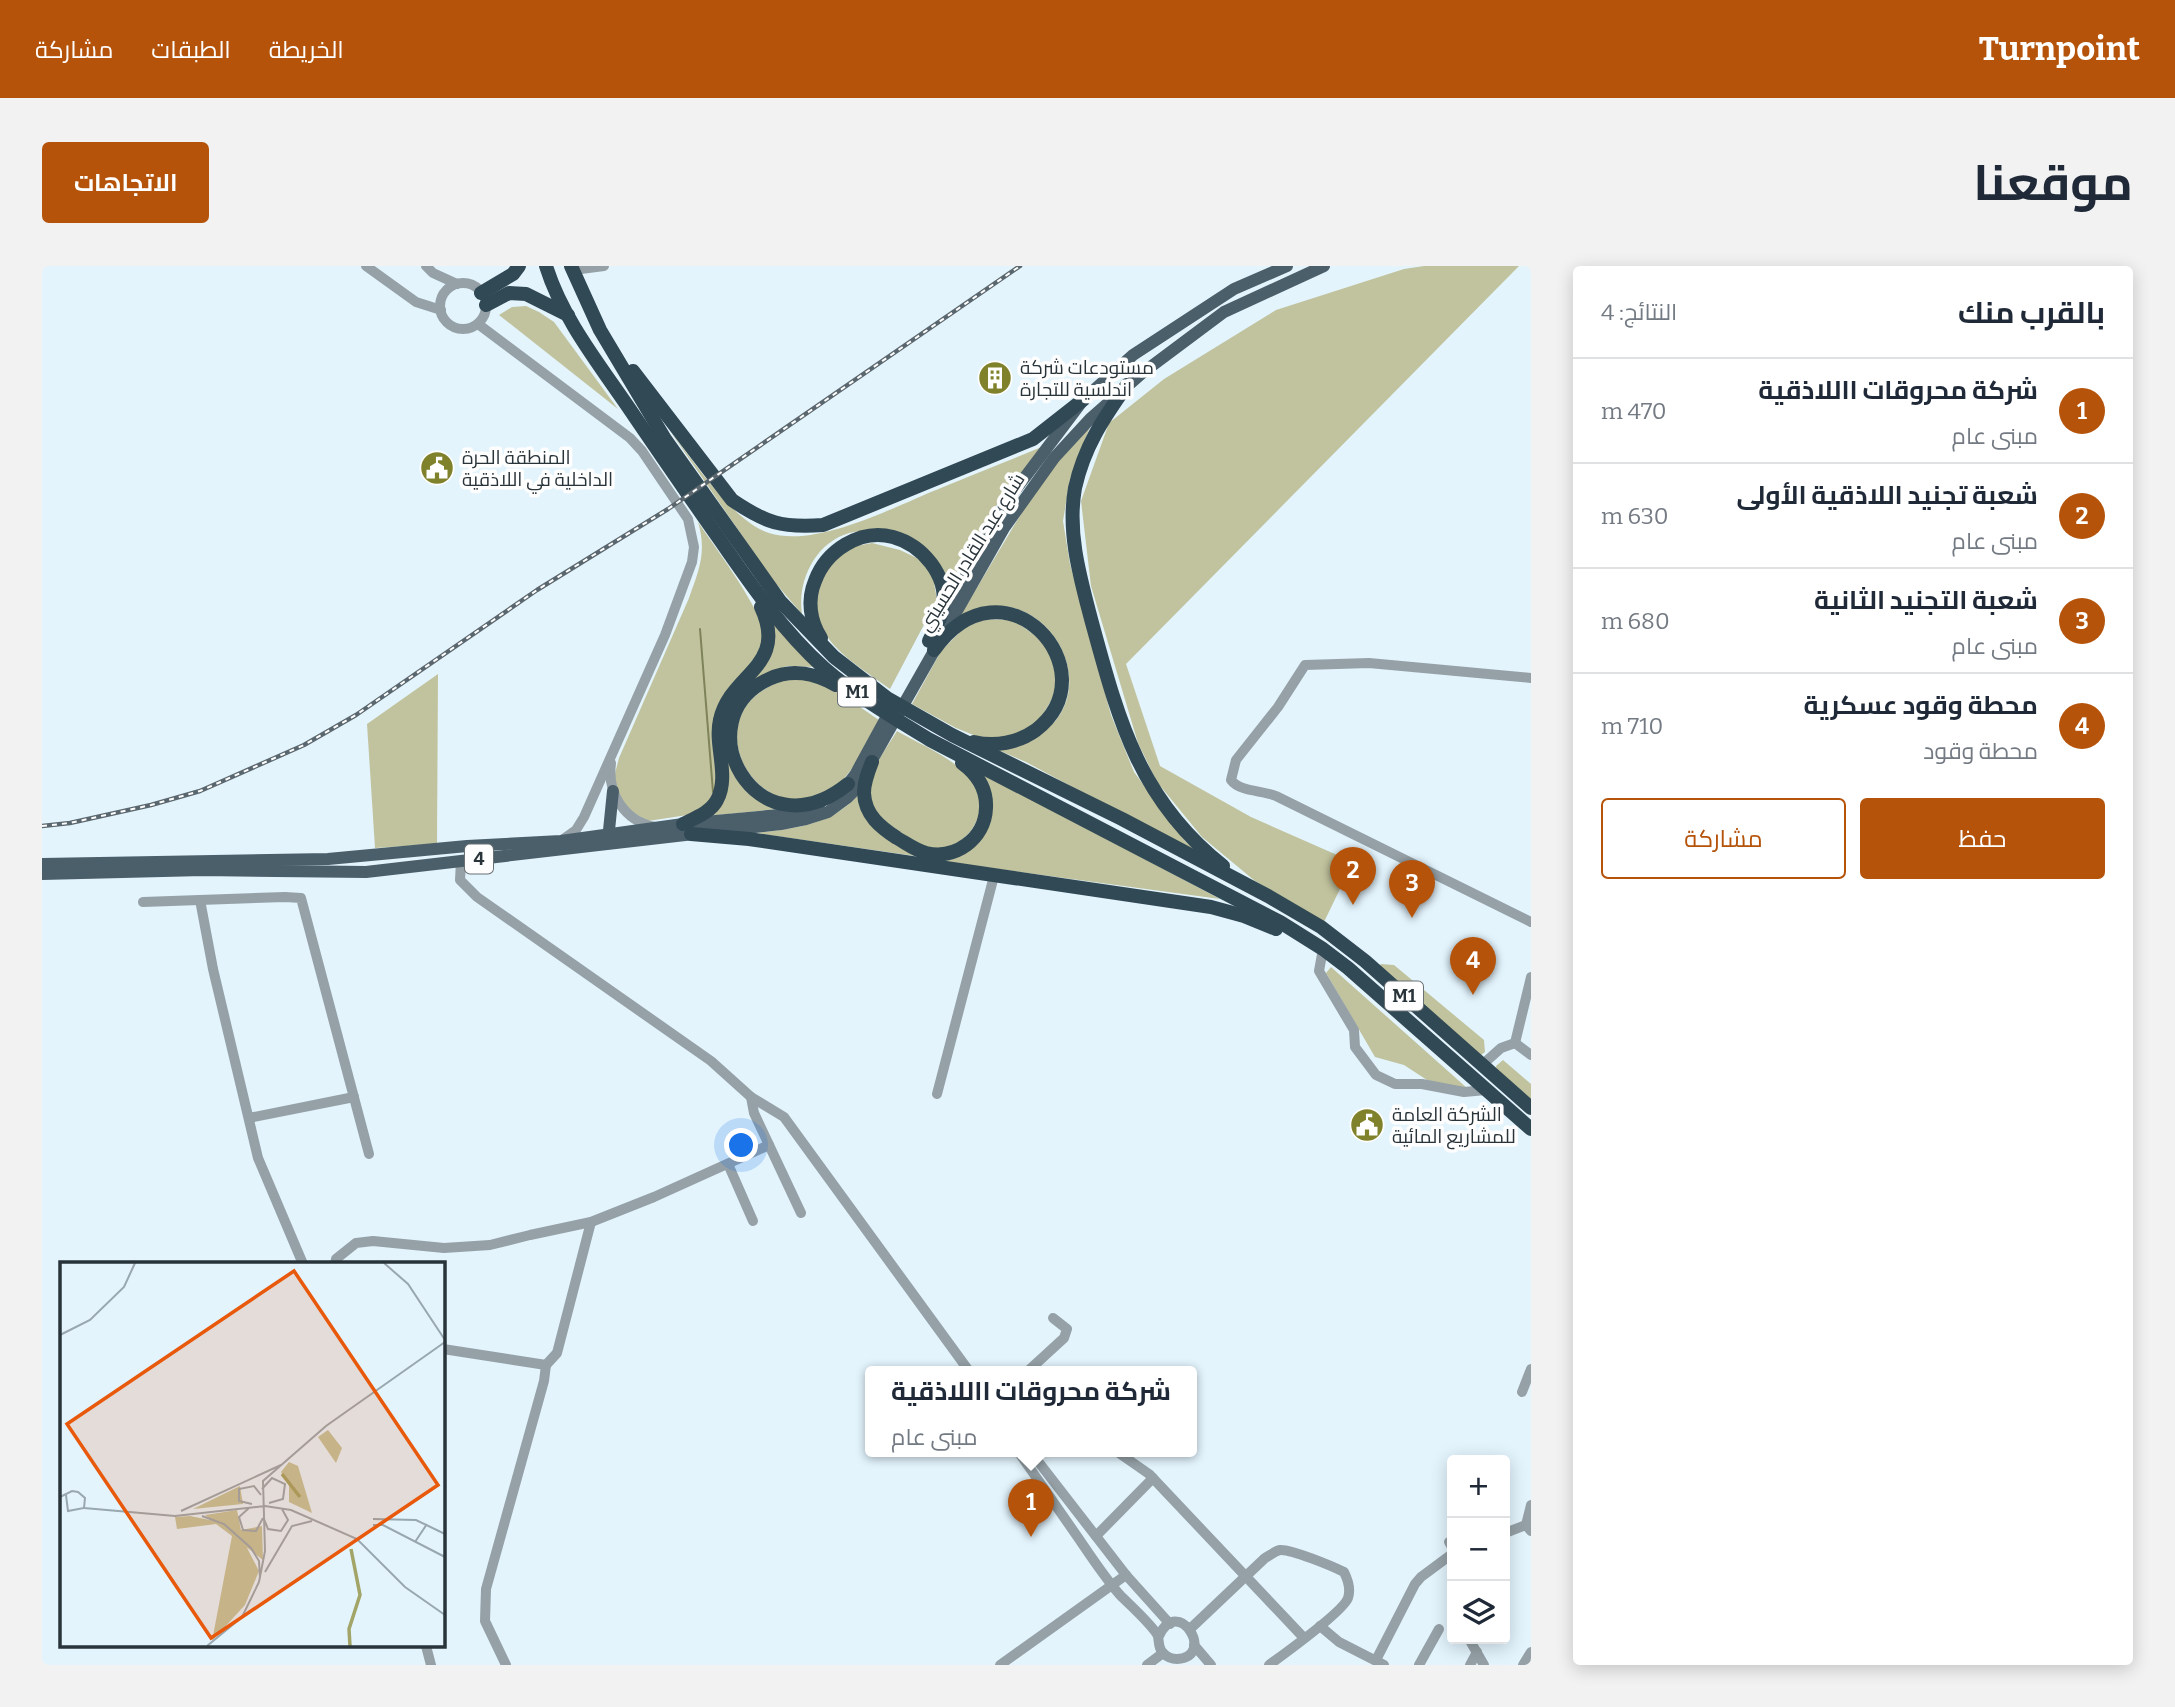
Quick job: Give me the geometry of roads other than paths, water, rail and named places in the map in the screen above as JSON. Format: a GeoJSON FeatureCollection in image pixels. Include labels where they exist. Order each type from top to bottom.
{"type":"FeatureCollection","features":[{"type":"Feature","properties":{"kind":"highway"},"geometry":{"type":"LineString","coordinates":[[484,299],[519,266]]}},
{"type":"Feature","properties":{"kind":"highway","name":"M1"},"geometry":{"type":"LineString","coordinates":[[546,266],[568,315],[666,463],[748,581],[776,617],[825,668],[881,710],[930,740],[1280,922],[1323,949],[1531,1129]]}},
{"type":"Feature","properties":{"kind":"highway","name":"M1"},"geometry":{"type":"LineString","coordinates":[[572,268],[600,330],[664,439],[780,601],[834,657],[887,698],[952,735],[1122,819],[1268,896],[1330,934],[1365,961],[1531,1108]]}},
{"type":"Feature","properties":{"kind":"highway"},"geometry":{"type":"LineString","coordinates":[[484,299],[509,293],[526,294],[568,315]]}},
{"type":"Feature","properties":{"kind":"highway"},"geometry":{"type":"LineString","coordinates":[[613,350],[639,377],[732,500],[754,515],[776,524],[799,527],[822,525],[1033,439],[1084,399]]}},
{"type":"Feature","properties":{"kind":"highway"},"geometry":{"type":"LineString","coordinates":[[1127,385],[1089,445],[1081,466],[1073,508],[1075,550],[1081,580],[1115,704],[1137,761],[1168,811],[1221,865],[1268,896]]}},
{"type":"Feature","properties":{"kind":"highway"},"geometry":{"type":"LineString","coordinates":[[834,657],[815,628],[812,587],[824,563],[832,554],[855,540],[867,537],[892,537],[906,543],[931,563],[938,573],[944,606],[931,645]]}},
{"type":"Feature","properties":{"kind":"highway"},"geometry":{"type":"LineString","coordinates":[[687,829],[713,806],[719,797],[722,784],[719,720],[727,703],[763,658],[768,642],[768,623],[748,581]]}},
{"type":"Feature","properties":{"kind":"highway"},"geometry":{"type":"LineString","coordinates":[[931,645],[960,622],[980,614],[1002,612],[1023,618],[1040,630],[1052,645],[1059,663],[1061,683],[1057,702],[1045,722],[1030,734],[1010,742],[989,744],[952,735]]}},
{"type":"Feature","properties":{"kind":"highway"},"geometry":{"type":"LineString","coordinates":[[848,784],[820,801],[800,806],[779,803],[760,794],[739,772],[732,753],[731,733],[736,713],[754,688],[772,678],[792,673],[822,678],[881,710]]}},
{"type":"Feature","properties":{"kind":"highway"},"geometry":{"type":"LineString","coordinates":[[872,762],[864,785],[865,800],[870,814],[880,826],[920,851],[943,854],[958,850],[970,842],[980,830],[986,815],[985,792],[973,771],[930,740]]}},
{"type":"Feature","properties":{"kind":"highway"},"geometry":{"type":"LineString","coordinates":[[687,829],[1211,907],[1244,916],[1323,949]]}},
{"type":"Feature","properties":{"kind":"main road","name":"شارع عبد القادر الحسيني"},"geometry":{"type":"LineString","coordinates":[[876,744],[1010,497],[1084,399],[1133,355],[1234,289],[1287,266]]}},
{"type":"Feature","properties":{"kind":"main road","name":"شارع عبد القادر الحسيني"},"geometry":{"type":"LineString","coordinates":[[931,645],[1024,498],[1054,458],[1090,419],[1127,385],[1224,312],[1324,266]]}},
{"type":"Feature","properties":{"kind":"main road","name":"4"},"geometry":{"type":"LineString","coordinates":[[42,864],[328,859],[467,846],[608,839],[659,827],[687,829],[781,824],[818,816],[847,798],[872,762],[876,744]]}},
{"type":"Feature","properties":{"kind":"main road","name":"4"},"geometry":{"type":"LineString","coordinates":[[42,874],[203,870],[366,872],[687,829],[804,810],[832,799],[848,784],[876,744]]}},
{"type":"Feature","properties":{"kind":"main road"},"geometry":{"type":"LineString","coordinates":[[608,839],[613,791]]}},
{"type":"Feature","properties":{"kind":"street"},"geometry":{"type":"LineString","coordinates":[[366,266],[416,302],[441,310]]}},
{"type":"Feature","properties":{"kind":"street"},"geometry":{"type":"LineString","coordinates":[[426,266],[433,273],[457,284],[470,285],[484,299],[482,319],[472,327],[458,328],[446,321],[441,310],[446,291],[457,284]]}},
{"type":"Feature","properties":{"kind":"street"},"geometry":{"type":"LineString","coordinates":[[572,268],[604,266]]}},
{"type":"Feature","properties":{"kind":"street"},"geometry":{"type":"LineString","coordinates":[[478,324],[630,438],[642,451],[688,519],[694,547],[692,562],[665,635],[584,817],[576,830],[561,841]]}},
{"type":"Feature","properties":{"kind":"street"},"geometry":{"type":"LineString","coordinates":[[1531,678],[1369,663],[1305,665],[1278,707],[1236,760],[1231,779],[1241,788],[1265,791],[1276,796],[1531,922]]}},
{"type":"Feature","properties":{"kind":"street"},"geometry":{"type":"LineString","coordinates":[[613,752],[610,775],[613,791],[625,811],[646,825],[659,827]]}},
{"type":"Feature","properties":{"kind":"street"},"geometry":{"type":"LineString","coordinates":[[461,860],[460,880],[477,897],[711,1061],[751,1097],[783,1117],[965,1366]]}},
{"type":"Feature","properties":{"kind":"street"},"geometry":{"type":"LineString","coordinates":[[937,1094],[994,876]]}},
{"type":"Feature","properties":{"kind":"street"},"geometry":{"type":"LineString","coordinates":[[143,902],[301,898],[369,1154]]}},
{"type":"Feature","properties":{"kind":"street"},"geometry":{"type":"LineString","coordinates":[[200,900],[213,968],[258,1158],[302,1262]]}},
{"type":"Feature","properties":{"kind":"street"},"geometry":{"type":"LineString","coordinates":[[1323,949],[1320,971],[1354,1030],[1355,1047],[1376,1075],[1395,1084],[1422,1084],[1464,1092],[1486,1090]]}},
{"type":"Feature","properties":{"kind":"street"},"geometry":{"type":"LineString","coordinates":[[1515,1043],[1531,977]]}},
{"type":"Feature","properties":{"kind":"street"},"geometry":{"type":"LineString","coordinates":[[1482,1065],[1501,1048],[1515,1043]]}},
{"type":"Feature","properties":{"kind":"street"},"geometry":{"type":"LineString","coordinates":[[1515,1043],[1531,1055]]}},
{"type":"Feature","properties":{"kind":"street"},"geometry":{"type":"LineString","coordinates":[[249,1118],[354,1097]]}},
{"type":"Feature","properties":{"kind":"street"},"geometry":{"type":"LineString","coordinates":[[751,1097],[754,1113],[801,1213]]}},
{"type":"Feature","properties":{"kind":"street"},"geometry":{"type":"LineString","coordinates":[[335,1262],[356,1243],[373,1241],[444,1248],[490,1245],[590,1223],[654,1198],[769,1145]]}},
{"type":"Feature","properties":{"kind":"street"},"geometry":{"type":"LineString","coordinates":[[728,1164],[753,1221]]}},
{"type":"Feature","properties":{"kind":"street"},"geometry":{"type":"LineString","coordinates":[[506,1665],[485,1621],[486,1589],[546,1366],[557,1353],[590,1223]]}},
{"type":"Feature","properties":{"kind":"street"},"geometry":{"type":"LineString","coordinates":[[1033,1366],[1064,1338],[1067,1329],[1053,1318]]}},
{"type":"Feature","properties":{"kind":"street"},"geometry":{"type":"LineString","coordinates":[[444,1349],[546,1366]]}},
{"type":"Feature","properties":{"kind":"street"},"geometry":{"type":"LineString","coordinates":[[1522,1392],[1531,1369]]}},
{"type":"Feature","properties":{"kind":"street"},"geometry":{"type":"LineString","coordinates":[[1022,1457],[1112,1586],[1159,1636]]}},
{"type":"Feature","properties":{"kind":"street"},"geometry":{"type":"LineString","coordinates":[[1035,1457],[1126,1575],[1170,1623]]}},
{"type":"Feature","properties":{"kind":"street"},"geometry":{"type":"LineString","coordinates":[[1124,1457],[1153,1478],[1304,1638]]}},
{"type":"Feature","properties":{"kind":"street"},"geometry":{"type":"LineString","coordinates":[[1096,1536],[1153,1478]]}},
{"type":"Feature","properties":{"kind":"street"},"geometry":{"type":"LineString","coordinates":[[1510,1532],[1528,1528],[1531,1505]]}},
{"type":"Feature","properties":{"kind":"street"},"geometry":{"type":"LineString","coordinates":[[1190,1629],[1265,1558],[1282,1550],[1344,1572],[1350,1589],[1346,1603],[1269,1665]]}},
{"type":"Feature","properties":{"kind":"street"},"geometry":{"type":"LineString","coordinates":[[1320,1626],[1339,1642],[1380,1663],[1415,1584],[1447,1558]]}},
{"type":"Feature","properties":{"kind":"street"},"geometry":{"type":"LineString","coordinates":[[1000,1665],[1126,1575]]}},
{"type":"Feature","properties":{"kind":"street"},"geometry":{"type":"LineString","coordinates":[[1170,1623],[1181,1623],[1190,1629],[1194,1646],[1186,1661],[1163,1653],[1158,1642],[1161,1630],[1170,1623]]}},
{"type":"Feature","properties":{"kind":"street"},"geometry":{"type":"LineString","coordinates":[[1419,1665],[1439,1629]]}},
{"type":"Feature","properties":{"kind":"street"},"geometry":{"type":"LineString","coordinates":[[1472,1644],[1484,1665]]}},
{"type":"Feature","properties":{"kind":"street"},"geometry":{"type":"LineString","coordinates":[[1194,1646],[1212,1665]]}},
{"type":"Feature","properties":{"kind":"street"},"geometry":{"type":"LineString","coordinates":[[427,1648],[431,1665]]}},
{"type":"Feature","properties":{"kind":"street"},"geometry":{"type":"LineString","coordinates":[[1470,1665],[1477,1652]]}},
{"type":"Feature","properties":{"kind":"street"},"geometry":{"type":"LineString","coordinates":[[1523,1665],[1531,1652]]}},
{"type":"Feature","properties":{"kind":"street"},"geometry":{"type":"LineString","coordinates":[[1147,1665],[1163,1653]]}},
{"type":"Feature","properties":{"kind":"waterway"},"geometry":{"type":"LineString","coordinates":[[700,629],[713,792]]}},
{"type":"Feature","properties":{"kind":"railway"},"geometry":{"type":"LineString","coordinates":[[42,826],[70,823],[200,791],[304,745],[356,715],[537,590],[668,509],[1020,266]]}},
{"type":"Feature","properties":{"kind":"place","name":"مستودعات شركة اندلسية للتجارة"},"geometry":{"type":"Point","coordinates":[995,378]}},
{"type":"Feature","properties":{"kind":"place","name":"المنطقة الحرة الداخلية في اللاذقية"},"geometry":{"type":"Point","coordinates":[437,468]}},
{"type":"Feature","properties":{"kind":"place","name":"شعبة تجنيد اللاذقية الأولى"},"geometry":{"type":"Point","coordinates":[1353,905]}},
{"type":"Feature","properties":{"kind":"place","name":"شعبة التجنيد الثانية"},"geometry":{"type":"Point","coordinates":[1412,918]}},
{"type":"Feature","properties":{"kind":"place","name":"محطة وقود عسكرية"},"geometry":{"type":"Point","coordinates":[1473,995]}},
{"type":"Feature","properties":{"kind":"place","name":"الشركة العامة للمشاريع المائية"},"geometry":{"type":"Point","coordinates":[1367,1125]}},
{"type":"Feature","properties":{"kind":"place","name":"شركة محروقات االلاذقية"},"geometry":{"type":"Point","coordinates":[1031,1537]}}]}
